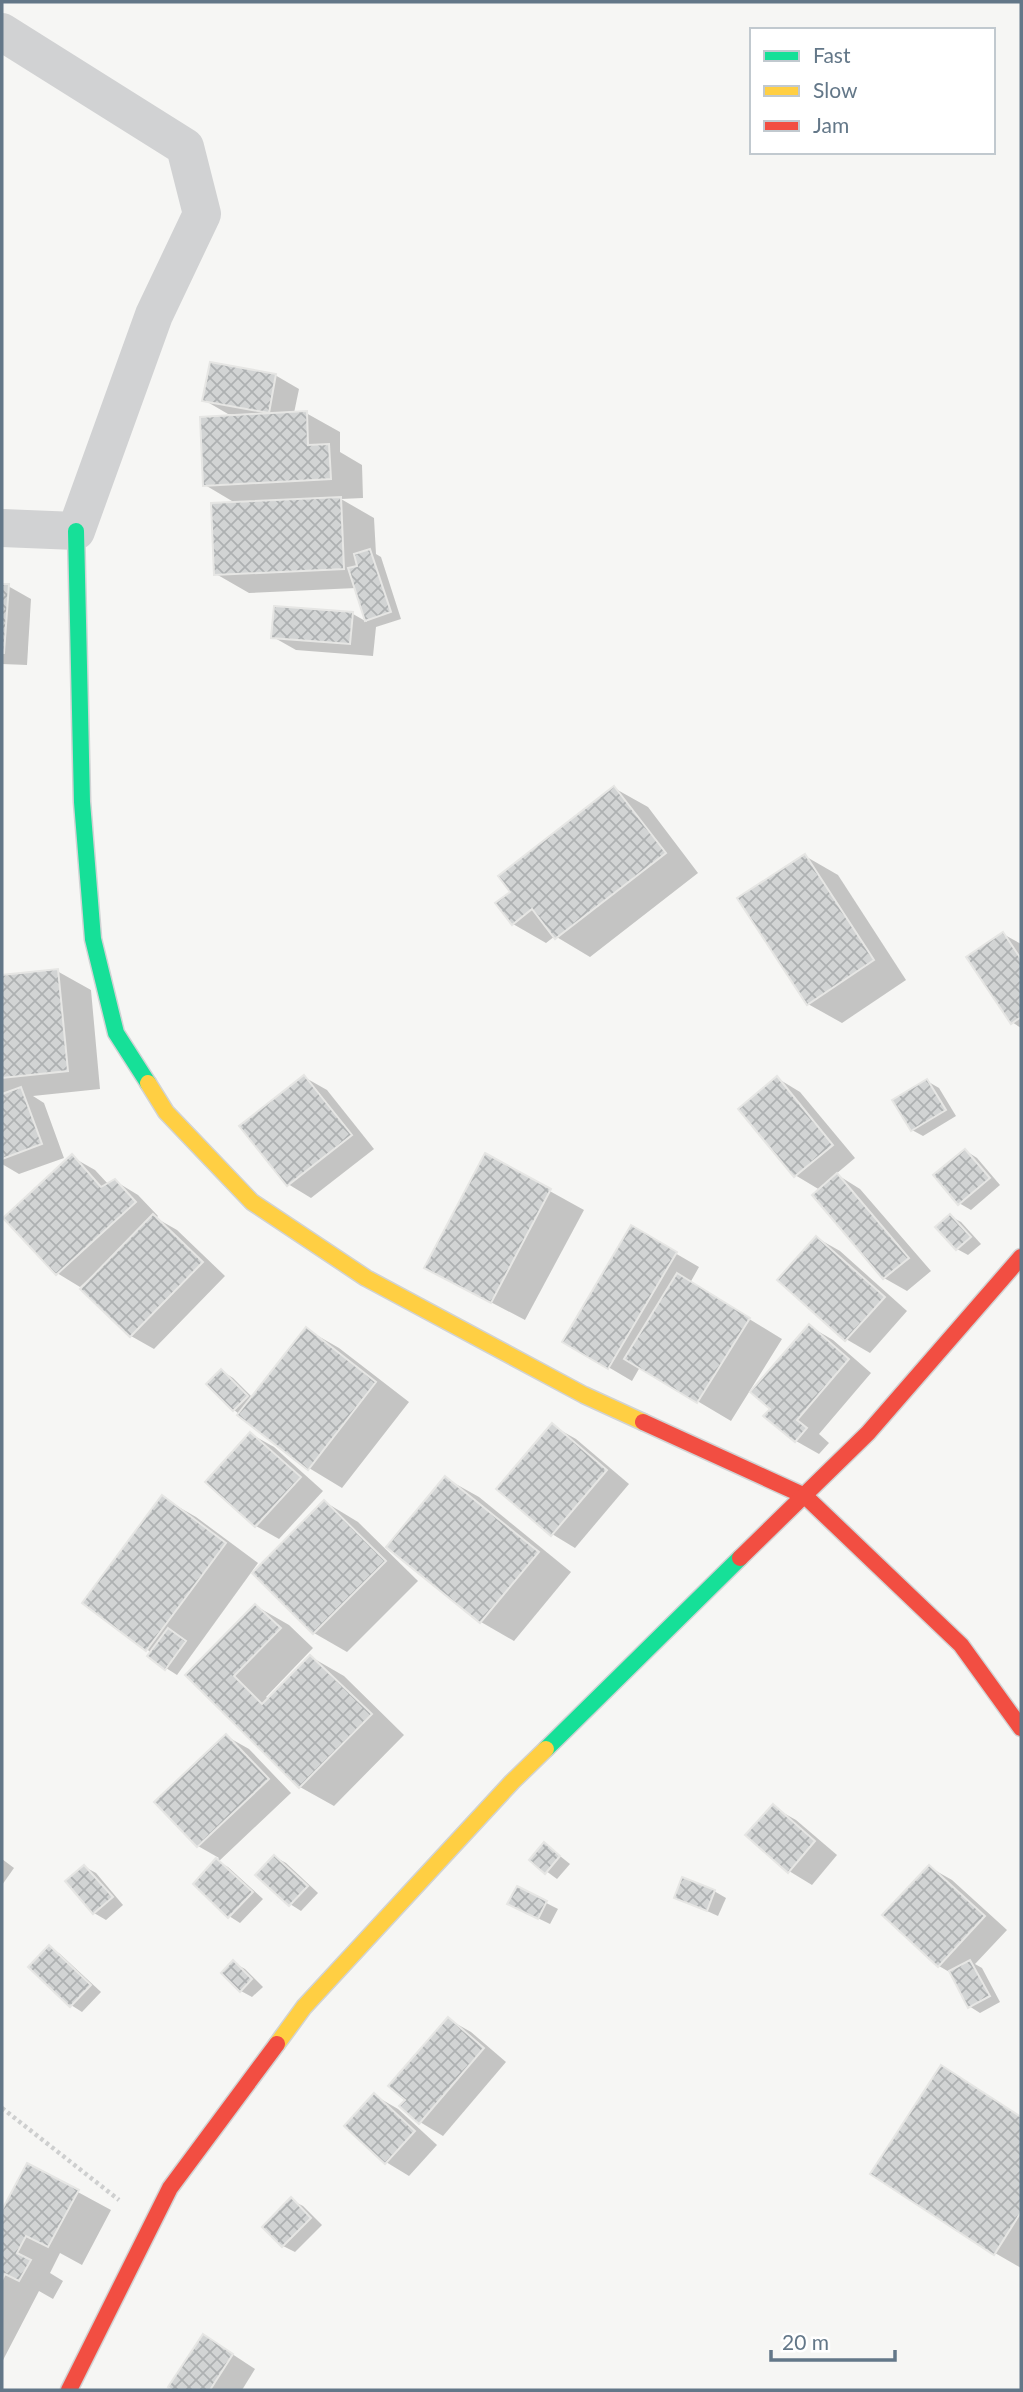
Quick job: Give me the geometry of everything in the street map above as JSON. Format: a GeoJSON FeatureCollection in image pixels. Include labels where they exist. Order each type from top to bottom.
{"type":"FeatureCollection","features":[{"type":"Feature","properties":{"kind":"street"},"geometry":{"type":"LineString","coordinates":[[2,32],[185,147],[202,214],[154,316],[76,531],[82,802],[93,939],[116,1033],[166,1112],[253,1202],[366,1278],[584,1395],[804,1496],[961,1645],[1021,1728]]}},
{"type":"Feature","properties":{"kind":"street"},"geometry":{"type":"LineString","coordinates":[[2,528],[76,531]]}},
{"type":"Feature","properties":{"kind":"street"},"geometry":{"type":"LineString","coordinates":[[69,2390],[170,2188],[304,2007],[512,1782],[868,1433],[1021,1257]]}},
{"type":"Feature","properties":{"kind":"path"},"geometry":{"type":"LineString","coordinates":[[2,2108],[152,2225]]}},
{"type":"Feature","properties":{"kind":"building"},"geometry":{"type":"Polygon","coordinates":[[[210,362],[276,374],[269,413],[202,401],[210,362]]]}},
{"type":"Feature","properties":{"kind":"building"},"geometry":{"type":"Polygon","coordinates":[[[307,411],[308,445],[329,444],[331,479],[203,486],[200,417],[307,411]]]}},
{"type":"Feature","properties":{"kind":"building"},"geometry":{"type":"Polygon","coordinates":[[[341,497],[344,569],[214,575],[211,503],[341,497]]]}},
{"type":"Feature","properties":{"kind":"building"},"geometry":{"type":"Polygon","coordinates":[[[370,549],[391,612],[365,621],[348,568],[357,566],[354,554],[370,549]]]}},
{"type":"Feature","properties":{"kind":"building"},"geometry":{"type":"Polygon","coordinates":[[[2,584],[9,584],[4,653],[2,653],[2,584]]]}},
{"type":"Feature","properties":{"kind":"building"},"geometry":{"type":"Polygon","coordinates":[[[274,606],[353,612],[350,644],[271,638],[274,606]]]}},
{"type":"Feature","properties":{"kind":"building"},"geometry":{"type":"Polygon","coordinates":[[[614,786],[666,853],[555,939],[532,909],[512,925],[495,903],[510,892],[498,876],[614,786]]]}},
{"type":"Feature","properties":{"kind":"building"},"geometry":{"type":"Polygon","coordinates":[[[805,854],[874,960],[807,1005],[737,898],[805,854]]]}},
{"type":"Feature","properties":{"kind":"building"},"geometry":{"type":"Polygon","coordinates":[[[1003,932],[1021,959],[1021,1017],[1011,1024],[966,957],[1003,932]]]}},
{"type":"Feature","properties":{"kind":"building"},"geometry":{"type":"Polygon","coordinates":[[[58,969],[68,1071],[2,1078],[2,975],[58,969]]]}},
{"type":"Feature","properties":{"kind":"building"},"geometry":{"type":"Polygon","coordinates":[[[304,1075],[352,1135],[287,1186],[239,1126],[304,1075]]]}},
{"type":"Feature","properties":{"kind":"building"},"geometry":{"type":"Polygon","coordinates":[[[777,1076],[833,1145],[794,1177],[738,1109],[777,1076]]]}},
{"type":"Feature","properties":{"kind":"building"},"geometry":{"type":"Polygon","coordinates":[[[927,1079],[946,1110],[911,1131],[892,1100],[927,1079]]]}},
{"type":"Feature","properties":{"kind":"building"},"geometry":{"type":"Polygon","coordinates":[[[21,1087],[42,1144],[2,1159],[2,1094],[21,1087]]]}},
{"type":"Feature","properties":{"kind":"building"},"geometry":{"type":"Polygon","coordinates":[[[965,1149],[990,1178],[958,1205],[933,1175],[965,1149]]]}},
{"type":"Feature","properties":{"kind":"building"},"geometry":{"type":"Polygon","coordinates":[[[485,1153],[551,1189],[491,1303],[424,1268],[485,1153]]]}},
{"type":"Feature","properties":{"kind":"building"},"geometry":{"type":"Polygon","coordinates":[[[72,1154],[101,1187],[115,1179],[136,1202],[56,1275],[3,1218],[72,1154]]]}},
{"type":"Feature","properties":{"kind":"building"},"geometry":{"type":"Polygon","coordinates":[[[837,1173],[909,1258],[883,1279],[812,1195],[837,1173]]]}},
{"type":"Feature","properties":{"kind":"building"},"geometry":{"type":"Polygon","coordinates":[[[153,1214],[203,1262],[130,1337],[80,1289],[153,1214]]]}},
{"type":"Feature","properties":{"kind":"building"},"geometry":{"type":"Polygon","coordinates":[[[950,1214],[971,1237],[956,1250],[935,1227],[950,1214]]]}},
{"type":"Feature","properties":{"kind":"building"},"geometry":{"type":"Polygon","coordinates":[[[631,1225],[677,1252],[608,1369],[562,1342],[631,1225]]]}},
{"type":"Feature","properties":{"kind":"building"},"geometry":{"type":"Polygon","coordinates":[[[816,1236],[885,1297],[845,1341],[777,1280],[816,1236]]]}},
{"type":"Feature","properties":{"kind":"building"},"geometry":{"type":"Polygon","coordinates":[[[677,1273],[750,1318],[697,1403],[624,1359],[677,1273]]]}},
{"type":"Feature","properties":{"kind":"building"},"geometry":{"type":"Polygon","coordinates":[[[809,1324],[849,1359],[797,1420],[807,1428],[795,1442],[763,1416],[770,1409],[750,1392],[809,1324]]]}},
{"type":"Feature","properties":{"kind":"building"},"geometry":{"type":"Polygon","coordinates":[[[306,1327],[376,1382],[308,1470],[237,1415],[306,1327]]]}},
{"type":"Feature","properties":{"kind":"building"},"geometry":{"type":"Polygon","coordinates":[[[221,1369],[248,1396],[233,1411],[206,1384],[221,1369]]]}},
{"type":"Feature","properties":{"kind":"building"},"geometry":{"type":"Polygon","coordinates":[[[552,1423],[607,1470],[551,1536],[496,1489],[552,1423]]]}},
{"type":"Feature","properties":{"kind":"building"},"geometry":{"type":"Polygon","coordinates":[[[250,1432],[301,1477],[255,1527],[205,1482],[250,1432]]]}},
{"type":"Feature","properties":{"kind":"building"},"geometry":{"type":"Polygon","coordinates":[[[445,1476],[539,1552],[480,1623],[386,1547],[445,1476]]]}},
{"type":"Feature","properties":{"kind":"building"},"geometry":{"type":"Polygon","coordinates":[[[162,1495],[226,1543],[146,1651],[82,1603],[162,1495]]]}},
{"type":"Feature","properties":{"kind":"building"},"geometry":{"type":"Polygon","coordinates":[[[324,1500],[386,1561],[313,1634],[252,1573],[324,1500]]]}},
{"type":"Feature","properties":{"kind":"building"},"geometry":{"type":"Polygon","coordinates":[[[255,1604],[281,1628],[234,1676],[262,1704],[310,1655],[372,1714],[299,1788],[185,1675],[255,1604]]]}},
{"type":"Feature","properties":{"kind":"building"},"geometry":{"type":"Polygon","coordinates":[[[168,1628],[186,1641],[165,1670],[147,1656],[168,1628]]]}},
{"type":"Feature","properties":{"kind":"building"},"geometry":{"type":"Polygon","coordinates":[[[226,1734],[269,1779],[197,1847],[154,1802],[226,1734]]]}},
{"type":"Feature","properties":{"kind":"building"},"geometry":{"type":"Polygon","coordinates":[[[773,1804],[815,1841],[788,1873],[745,1835],[773,1804]]]}},
{"type":"Feature","properties":{"kind":"building"},"geometry":{"type":"Polygon","coordinates":[[[544,1842],[560,1856],[545,1874],[529,1860],[544,1842]]]}},
{"type":"Feature","properties":{"kind":"building"},"geometry":{"type":"Polygon","coordinates":[[[274,1855],[308,1886],[289,1906],[255,1875],[274,1855]]]}},
{"type":"Feature","properties":{"kind":"building"},"geometry":{"type":"Polygon","coordinates":[[[216,1858],[253,1892],[228,1918],[193,1884],[216,1858]]]}},
{"type":"Feature","properties":{"kind":"building"},"geometry":{"type":"Polygon","coordinates":[[[84,1865],[113,1897],[93,1914],[65,1881],[84,1865]]]}},
{"type":"Feature","properties":{"kind":"building"},"geometry":{"type":"Polygon","coordinates":[[[929,1865],[985,1916],[938,1967],[882,1915],[929,1865]]]}},
{"type":"Feature","properties":{"kind":"building"},"geometry":{"type":"Polygon","coordinates":[[[682,1877],[715,1890],[707,1911],[674,1898],[682,1877]]]}},
{"type":"Feature","properties":{"kind":"building"},"geometry":{"type":"Polygon","coordinates":[[[517,1886],[547,1901],[538,1919],[507,1904],[517,1886]]]}},
{"type":"Feature","properties":{"kind":"building"},"geometry":{"type":"Polygon","coordinates":[[[49,1945],[91,1985],[70,2007],[28,1967],[49,1945]]]}},
{"type":"Feature","properties":{"kind":"building"},"geometry":{"type":"Polygon","coordinates":[[[233,1960],[252,1979],[240,1992],[221,1973],[233,1960]]]}},
{"type":"Feature","properties":{"kind":"building"},"geometry":{"type":"Polygon","coordinates":[[[970,1960],[990,1996],[968,2008],[949,1971],[970,1960]]]}},
{"type":"Feature","properties":{"kind":"building"},"geometry":{"type":"Polygon","coordinates":[[[448,2017],[484,2048],[419,2124],[399,2106],[405,2100],[388,2086],[448,2017]]]}},
{"type":"Feature","properties":{"kind":"building"},"geometry":{"type":"Polygon","coordinates":[[[941,2065],[1021,2117],[1021,2212],[994,2255],[870,2174],[941,2065]]]}},
{"type":"Feature","properties":{"kind":"building"},"geometry":{"type":"Polygon","coordinates":[[[374,2093],[415,2131],[385,2164],[344,2126],[374,2093]]]}},
{"type":"Feature","properties":{"kind":"building"},"geometry":{"type":"Polygon","coordinates":[[[27,2163],[79,2190],[48,2247],[26,2236],[17,2253],[31,2260],[19,2281],[5,2274],[2,2280],[2,2210],[27,2163]]]}},
{"type":"Feature","properties":{"kind":"building"},"geometry":{"type":"Polygon","coordinates":[[[291,2197],[311,2218],[282,2247],[262,2227],[291,2197]]]}},
{"type":"Feature","properties":{"kind":"building"},"geometry":{"type":"Polygon","coordinates":[[[203,2334],[233,2354],[210,2390],[172,2390],[168,2387],[203,2334]]]}},
{"type":"Feature","properties":{"kind":"traffic: fast"},"geometry":{"type":"LineString","coordinates":[[76,531],[82,802],[93,939],[116,1033],[148,1083]]}},
{"type":"Feature","properties":{"kind":"traffic: fast"},"geometry":{"type":"LineString","coordinates":[[546,1749],[740,1558]]}},
{"type":"Feature","properties":{"kind":"traffic: slow"},"geometry":{"type":"LineString","coordinates":[[148,1083],[166,1112],[252,1202],[366,1278],[584,1395],[643,1422]]}},
{"type":"Feature","properties":{"kind":"traffic: slow"},"geometry":{"type":"LineString","coordinates":[[277,2044],[304,2007],[512,1782],[546,1749]]}},
{"type":"Feature","properties":{"kind":"traffic: jam"},"geometry":{"type":"LineString","coordinates":[[740,1558],[868,1433],[1021,1257]]}},
{"type":"Feature","properties":{"kind":"traffic: jam"},"geometry":{"type":"LineString","coordinates":[[643,1422],[805,1496],[961,1645],[1021,1728]]}},
{"type":"Feature","properties":{"kind":"traffic: jam"},"geometry":{"type":"LineString","coordinates":[[69,2390],[170,2188],[277,2044]]}}]}
